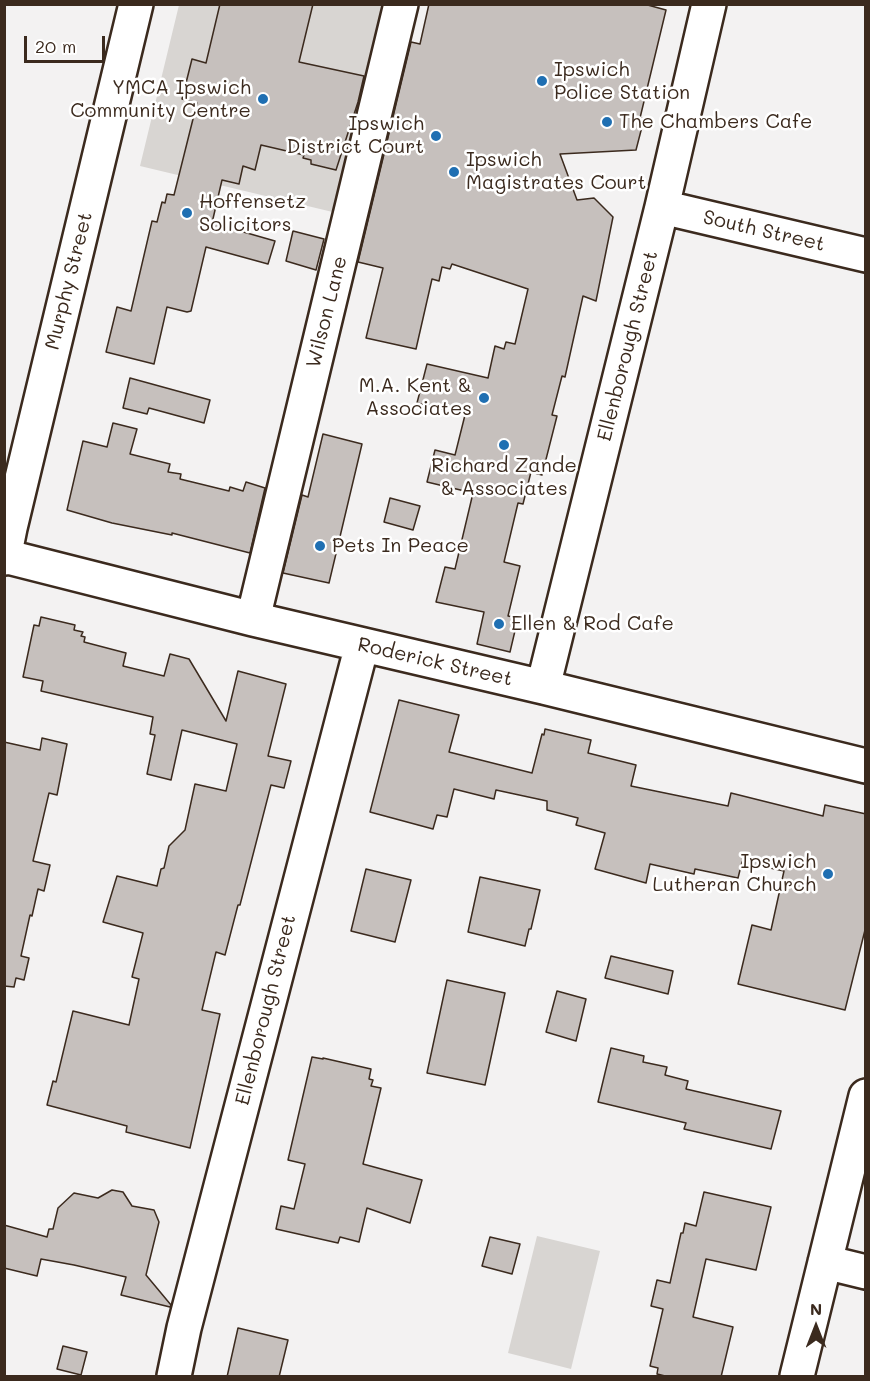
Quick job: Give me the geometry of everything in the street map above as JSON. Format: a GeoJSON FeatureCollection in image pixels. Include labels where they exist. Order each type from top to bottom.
{"type":"FeatureCollection","features":[{"type":"Feature","properties":{"kind":"street","name":"Murphy Street"},"geometry":{"type":"LineString","coordinates":[[5,557],[10,528],[136,4]]}},
{"type":"Feature","properties":{"kind":"street","name":"Wilson Lane"},"geometry":{"type":"LineString","coordinates":[[253,619],[401,4]]}},
{"type":"Feature","properties":{"kind":"street","name":"Ellenborough Street"},"geometry":{"type":"LineString","coordinates":[[543,687],[710,4]]}},
{"type":"Feature","properties":{"kind":"street","name":"South Street"},"geometry":{"type":"LineString","coordinates":[[662,207],[866,255]]}},
{"type":"Feature","properties":{"kind":"street","name":"Roderick Street"},"geometry":{"type":"LineString","coordinates":[[5,557],[866,766]]}},
{"type":"Feature","properties":{"kind":"street","name":"Ellenborough Street"},"geometry":{"type":"LineString","coordinates":[[174,1377],[184,1328],[362,645]]}},
{"type":"Feature","properties":{"kind":"street"},"geometry":{"type":"LineString","coordinates":[[797,1377],[866,1096]]}},
{"type":"Feature","properties":{"kind":"street"},"geometry":{"type":"LineString","coordinates":[[825,1262],[866,1272]]}},
{"type":"Feature","properties":{"kind":"shaded area","name":"YMCA Ipswich Community Centre"},"geometry":{"type":"Polygon","coordinates":[[[179,5],[391,5],[341,214],[140,166],[179,5]]]}},
{"type":"Feature","properties":{"kind":"shaded area"},"geometry":{"type":"Polygon","coordinates":[[[537,1236],[600,1251],[571,1369],[508,1353],[537,1236]]]}},
{"type":"Feature","properties":{"kind":"building"},"geometry":{"type":"Polygon","coordinates":[[[220,4],[313,4],[299,62],[364,76],[336,170],[311,164],[311,160],[303,158],[304,155],[261,145],[255,170],[243,166],[239,184],[222,180],[212,223],[275,241],[268,264],[206,247],[191,311],[167,307],[154,364],[106,352],[117,307],[131,311],[152,221],[157,222],[162,202],[165,203],[167,194],[174,195],[197,103],[182,99],[192,59],[206,63],[220,4]]]}},
{"type":"Feature","properties":{"kind":"building"},"geometry":{"type":"Polygon","coordinates":[[[429,4],[644,4],[666,10],[640,118],[644,119],[636,150],[560,154],[577,200],[594,198],[613,217],[596,301],[583,296],[565,377],[562,376],[552,415],[557,416],[542,475],[531,472],[523,504],[518,503],[504,562],[520,566],[508,616],[518,618],[510,652],[477,644],[484,612],[436,602],[445,567],[455,569],[473,493],[427,482],[435,450],[455,455],[465,415],[417,403],[427,364],[488,378],[495,346],[504,349],[506,342],[515,344],[528,289],[452,264],[450,269],[442,267],[439,281],[432,279],[416,349],[366,338],[383,268],[358,262],[411,42],[420,44],[429,4]]]}},
{"type":"Feature","properties":{"kind":"building"},"geometry":{"type":"Polygon","coordinates":[[[293,231],[324,239],[316,270],[286,261],[293,231]]]}},
{"type":"Feature","properties":{"kind":"building"},"geometry":{"type":"Polygon","coordinates":[[[130,378],[210,400],[204,423],[149,408],[147,414],[123,408],[130,378]]]}},
{"type":"Feature","properties":{"kind":"building"},"geometry":{"type":"Polygon","coordinates":[[[113,423],[137,429],[130,454],[170,464],[168,472],[181,474],[180,479],[229,491],[230,487],[243,491],[246,482],[265,488],[250,553],[172,533],[172,535],[112,523],[67,510],[83,441],[107,447],[113,423]]]}},
{"type":"Feature","properties":{"kind":"building"},"geometry":{"type":"Polygon","coordinates":[[[323,434],[362,444],[329,583],[283,573],[302,495],[308,497],[323,434]]]}},
{"type":"Feature","properties":{"kind":"building"},"geometry":{"type":"Polygon","coordinates":[[[390,498],[420,506],[413,530],[384,522],[390,498]]]}},
{"type":"Feature","properties":{"kind":"building"},"geometry":{"type":"Polygon","coordinates":[[[41,617],[75,625],[74,630],[83,632],[81,636],[85,637],[84,642],[126,653],[123,666],[164,676],[170,654],[189,659],[226,721],[238,671],[286,684],[268,756],[291,761],[284,788],[271,785],[225,955],[216,952],[202,1010],[220,1014],[190,1148],[126,1132],[127,1126],[47,1105],[53,1081],[56,1082],[73,1011],[129,1025],[139,979],[132,977],[143,933],[103,922],[117,876],[157,886],[169,846],[185,830],[195,784],[226,791],[237,744],[182,730],[171,780],[147,774],[155,735],[150,734],[153,717],[41,691],[43,681],[23,677],[34,625],[39,626],[41,617]]]}},
{"type":"Feature","properties":{"kind":"building"},"geometry":{"type":"Polygon","coordinates":[[[399,700],[459,715],[449,752],[532,773],[545,729],[591,740],[588,753],[636,765],[631,786],[728,806],[731,793],[823,816],[825,805],[866,814],[866,926],[845,1010],[738,984],[752,925],[771,930],[784,871],[742,862],[738,878],[695,869],[694,874],[650,864],[646,883],[595,869],[605,833],[576,825],[578,818],[547,810],[547,801],[496,790],[494,799],[454,789],[447,817],[437,815],[433,829],[370,812],[399,700]]]}},
{"type":"Feature","properties":{"kind":"building"},"geometry":{"type":"Polygon","coordinates":[[[42,738],[67,744],[57,795],[49,793],[33,861],[50,865],[44,891],[38,889],[32,916],[30,915],[21,956],[29,958],[24,980],[16,978],[14,987],[4,986],[4,742],[40,750],[42,738]]]}},
{"type":"Feature","properties":{"kind":"building"},"geometry":{"type":"Polygon","coordinates":[[[366,869],[411,880],[395,942],[351,931],[366,869]]]}},
{"type":"Feature","properties":{"kind":"building"},"geometry":{"type":"Polygon","coordinates":[[[480,877],[540,890],[525,946],[468,932],[480,877]]]}},
{"type":"Feature","properties":{"kind":"building"},"geometry":{"type":"Polygon","coordinates":[[[611,956],[673,971],[668,994],[605,978],[611,956]]]}},
{"type":"Feature","properties":{"kind":"building"},"geometry":{"type":"Polygon","coordinates":[[[447,980],[505,993],[485,1085],[427,1073],[447,980]]]}},
{"type":"Feature","properties":{"kind":"building"},"geometry":{"type":"Polygon","coordinates":[[[557,991],[586,999],[576,1041],[546,1032],[557,991]]]}},
{"type":"Feature","properties":{"kind":"building"},"geometry":{"type":"Polygon","coordinates":[[[611,1048],[644,1056],[643,1062],[667,1067],[665,1075],[688,1081],[686,1089],[781,1111],[771,1149],[684,1129],[686,1123],[598,1102],[611,1048]]]}},
{"type":"Feature","properties":{"kind":"building"},"geometry":{"type":"Polygon","coordinates":[[[312,1057],[371,1069],[369,1079],[373,1080],[371,1086],[381,1088],[363,1164],[422,1180],[410,1223],[367,1208],[359,1242],[340,1237],[338,1243],[276,1229],[281,1206],[294,1209],[305,1164],[288,1160],[312,1057]]]}},
{"type":"Feature","properties":{"kind":"building"},"geometry":{"type":"Polygon","coordinates":[[[112,1190],[123,1192],[132,1206],[154,1210],[159,1222],[146,1275],[171,1305],[170,1307],[121,1295],[126,1277],[41,1259],[37,1276],[4,1268],[4,1225],[47,1237],[49,1229],[53,1229],[58,1208],[74,1193],[98,1198],[112,1190]]]}},
{"type":"Feature","properties":{"kind":"building"},"geometry":{"type":"Polygon","coordinates":[[[704,1192],[771,1207],[756,1270],[706,1259],[693,1317],[733,1327],[721,1377],[669,1377],[657,1374],[658,1368],[650,1366],[663,1309],[651,1306],[657,1280],[670,1283],[681,1233],[683,1233],[685,1223],[696,1226],[704,1192]]]}},
{"type":"Feature","properties":{"kind":"building"},"geometry":{"type":"Polygon","coordinates":[[[490,1237],[520,1244],[512,1274],[482,1266],[490,1237]]]}},
{"type":"Feature","properties":{"kind":"building"},"geometry":{"type":"Polygon","coordinates":[[[238,1328],[288,1340],[279,1377],[227,1377],[238,1328]]]}},
{"type":"Feature","properties":{"kind":"building"},"geometry":{"type":"Polygon","coordinates":[[[63,1346],[87,1352],[81,1375],[57,1369],[63,1346]]]}},
{"type":"Feature","properties":{"kind":"place","name":"Ipswich Police Station"},"geometry":{"type":"Point","coordinates":[542,81]}},
{"type":"Feature","properties":{"kind":"place","name":"YMCA Ipswich Community Centre"},"geometry":{"type":"Point","coordinates":[263,99]}},
{"type":"Feature","properties":{"kind":"place","name":"The Chambers Cafe"},"geometry":{"type":"Point","coordinates":[607,122]}},
{"type":"Feature","properties":{"kind":"place","name":"Ipswich District Court"},"geometry":{"type":"Point","coordinates":[436,136]}},
{"type":"Feature","properties":{"kind":"place","name":"Ipswich Magistrates Court"},"geometry":{"type":"Point","coordinates":[454,172]}},
{"type":"Feature","properties":{"kind":"place","name":"Hoffensetz Solicitors"},"geometry":{"type":"Point","coordinates":[187,213]}},
{"type":"Feature","properties":{"kind":"place","name":"M.A. Kent & Associates"},"geometry":{"type":"Point","coordinates":[484,398]}},
{"type":"Feature","properties":{"kind":"place","name":"Richard Zande & Associates"},"geometry":{"type":"Point","coordinates":[504,445]}},
{"type":"Feature","properties":{"kind":"place","name":"Pets In Peace"},"geometry":{"type":"Point","coordinates":[320,546]}},
{"type":"Feature","properties":{"kind":"place","name":"Ellen & Rod Cafe"},"geometry":{"type":"Point","coordinates":[499,624]}},
{"type":"Feature","properties":{"kind":"place","name":"Ipswich Lutheran Church"},"geometry":{"type":"Point","coordinates":[828,874]}}]}
